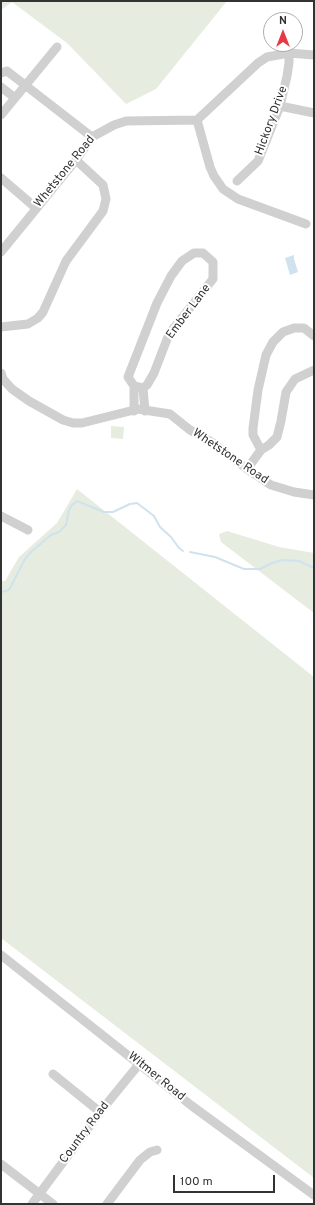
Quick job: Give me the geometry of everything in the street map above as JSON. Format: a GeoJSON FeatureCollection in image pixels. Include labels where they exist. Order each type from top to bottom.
{"type":"FeatureCollection","features":[{"type":"Feature","properties":{"kind":"street"},"geometry":{"type":"LineString","coordinates":[[1,115],[57,47]]}},
{"type":"Feature","properties":{"kind":"street"},"geometry":{"type":"LineString","coordinates":[[306,224],[238,199],[223,189],[217,182],[212,172],[197,120],[258,63],[267,57],[289,53],[314,55]]}},
{"type":"Feature","properties":{"kind":"street","name":"Hickory Drive"},"geometry":{"type":"LineString","coordinates":[[237,180],[258,161],[280,106],[288,76],[290,62],[289,53]]}},
{"type":"Feature","properties":{"kind":"street"},"geometry":{"type":"LineString","coordinates":[[4,72],[26,85],[92,137]]}},
{"type":"Feature","properties":{"kind":"street"},"geometry":{"type":"LineString","coordinates":[[1,87],[15,98]]}},
{"type":"Feature","properties":{"kind":"street"},"geometry":{"type":"LineString","coordinates":[[280,106],[314,113]]}},
{"type":"Feature","properties":{"kind":"street","name":"Whetstone Road"},"geometry":{"type":"LineString","coordinates":[[1,252],[76,160],[92,137],[114,124],[126,121],[197,120]]}},
{"type":"Feature","properties":{"kind":"street"},"geometry":{"type":"LineString","coordinates":[[1,327],[28,324],[38,318],[43,312],[68,256],[104,211],[106,199],[102,185],[76,160]]}},
{"type":"Feature","properties":{"kind":"street"},"geometry":{"type":"LineString","coordinates":[[1,178],[36,208]]}},
{"type":"Feature","properties":{"kind":"street","name":"Ember Lane"},"geometry":{"type":"LineString","coordinates":[[138,387],[147,385],[154,373],[169,334],[213,279],[213,262],[203,253],[194,253],[182,261],[171,276],[160,296],[128,377],[138,387],[145,410]]}},
{"type":"Feature","properties":{"kind":"street"},"geometry":{"type":"LineString","coordinates":[[261,450],[253,435],[253,428],[258,390],[266,355],[274,342],[283,332],[294,328],[304,328],[314,336]]}},
{"type":"Feature","properties":{"kind":"street"},"geometry":{"type":"LineString","coordinates":[[247,469],[261,450],[269,446],[277,437],[282,421],[286,392],[295,379],[314,370]]}},
{"type":"Feature","properties":{"kind":"street","name":"Whetstone Road"},"geometry":{"type":"LineString","coordinates":[[1,373],[12,389],[29,401],[64,420],[73,423],[82,423],[138,409],[170,414],[190,430],[213,443],[271,485],[294,492],[314,495]]}},
{"type":"Feature","properties":{"kind":"street","name":"Ember Lane"},"geometry":{"type":"LineString","coordinates":[[134,411],[138,387]]}},
{"type":"Feature","properties":{"kind":"street"},"geometry":{"type":"LineString","coordinates":[[1,516],[28,530]]}},
{"type":"Feature","properties":{"kind":"street","name":"Witmer Road"},"geometry":{"type":"LineString","coordinates":[[1,955],[140,1063],[192,1106],[314,1195]]}},
{"type":"Feature","properties":{"kind":"street","name":"Country Road"},"geometry":{"type":"LineString","coordinates":[[32,1204],[100,1112],[140,1063]]}},
{"type":"Feature","properties":{"kind":"street"},"geometry":{"type":"LineString","coordinates":[[53,1074],[100,1112]]}},
{"type":"Feature","properties":{"kind":"street"},"geometry":{"type":"LineString","coordinates":[[107,1204],[140,1160],[150,1152],[158,1150]]}},
{"type":"Feature","properties":{"kind":"street"},"geometry":{"type":"LineString","coordinates":[[1,1164],[52,1204]]}},
{"type":"Feature","properties":{"kind":"shaded area"},"geometry":{"type":"Polygon","coordinates":[[[1,1],[227,1],[156,89],[126,104],[67,43],[12,2],[1,10],[1,1]]]}},
{"type":"Feature","properties":{"kind":"shaded area"},"geometry":{"type":"Polygon","coordinates":[[[111,426],[124,427],[123,439],[111,438],[111,426]]]}},
{"type":"Feature","properties":{"kind":"shaded area"},"geometry":{"type":"Polygon","coordinates":[[[77,489],[314,677],[314,1178],[1,938],[1,581],[5,581],[19,557],[57,523],[77,489]]]}},
{"type":"Feature","properties":{"kind":"shaded area"},"geometry":{"type":"Polygon","coordinates":[[[227,531],[279,547],[314,553],[314,613],[221,542],[219,534],[227,531]]]}},
{"type":"Feature","properties":{"kind":"water"},"geometry":{"type":"Polygon","coordinates":[[[294,255],[298,272],[290,275],[285,258],[294,255]]]}},
{"type":"Feature","properties":{"kind":"waterway"},"geometry":{"type":"LineString","coordinates":[[1,592],[9,590],[25,559],[31,552],[51,535],[59,532],[66,525],[69,510],[77,501],[104,512],[113,512],[130,504],[137,503],[154,516],[160,527],[183,551]]}},
{"type":"Feature","properties":{"kind":"waterway"},"geometry":{"type":"LineString","coordinates":[[190,552],[215,557],[244,569],[260,569],[272,563],[283,560],[299,561],[314,568]]}}]}
